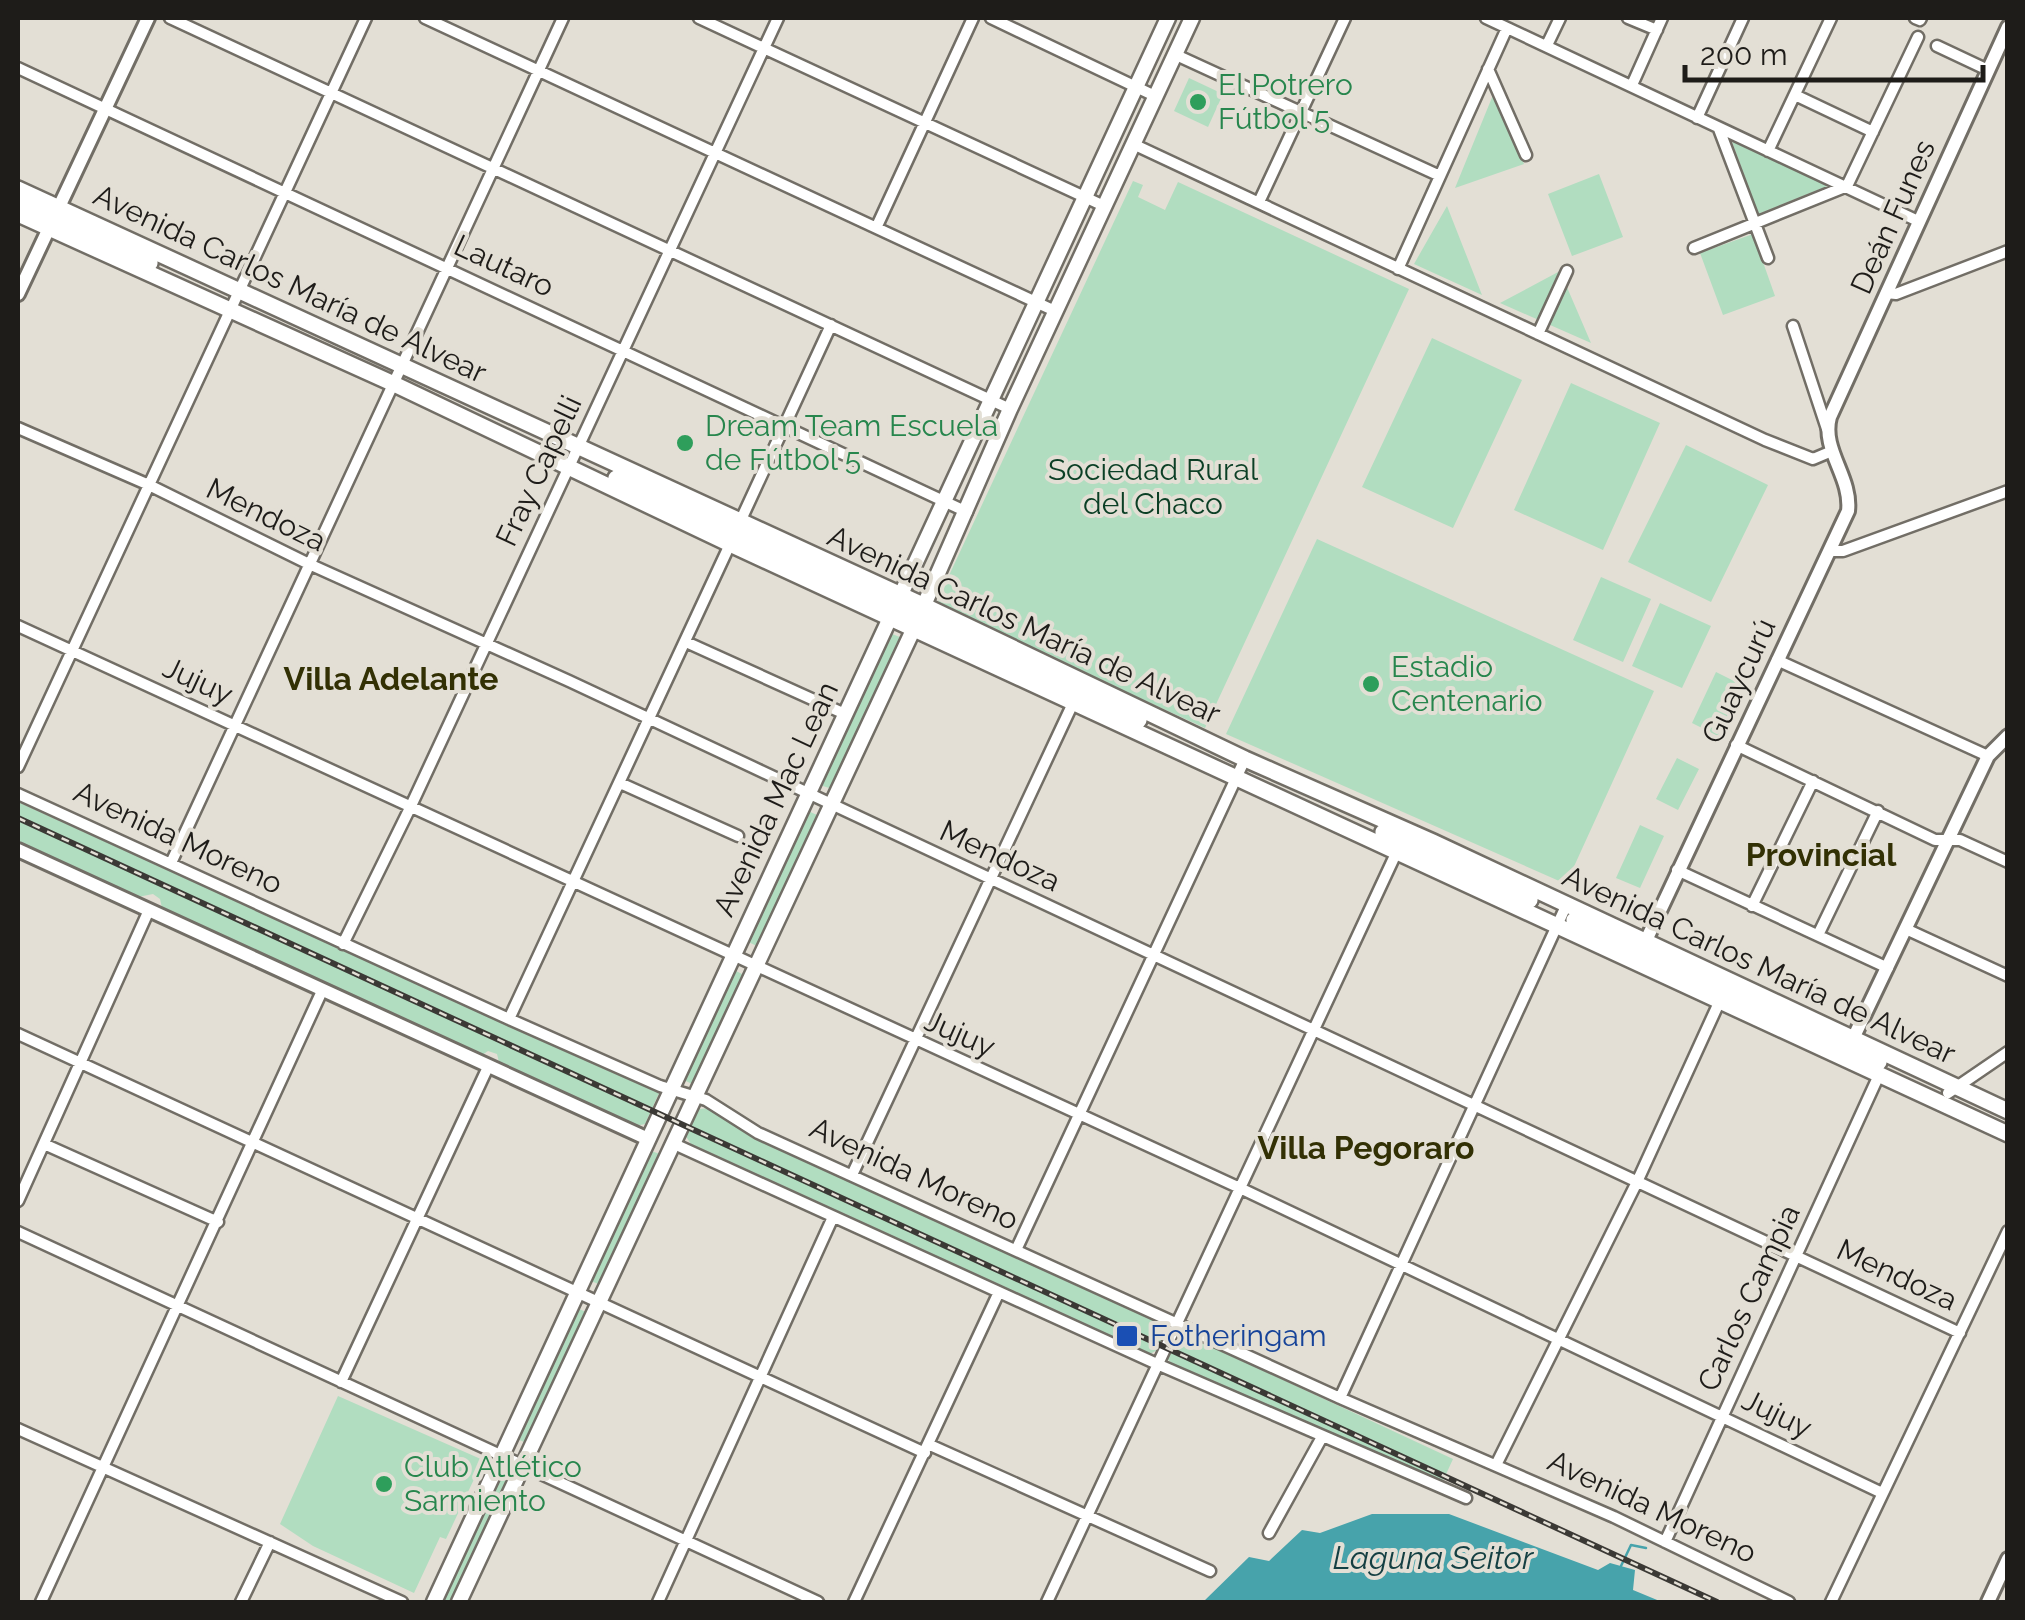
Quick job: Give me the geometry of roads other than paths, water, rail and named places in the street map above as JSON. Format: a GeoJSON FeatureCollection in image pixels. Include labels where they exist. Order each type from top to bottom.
{"type":"FeatureCollection","features":[{"type":"Feature","properties":{"kind":"main road","name":"Avenida Mac Lean"},"geometry":{"type":"LineString","coordinates":[[434,1602],[1168,18]]}},
{"type":"Feature","properties":{"kind":"main road","name":"Avenida Mac Lean"},"geometry":{"type":"LineString","coordinates":[[458,1602],[967,512],[1055,311],[1192,18]]}},
{"type":"Feature","properties":{"kind":"main road","name":"Avenida Carlos María de Alvear"},"geometry":{"type":"LineString","coordinates":[[18,189],[53,218]]}},
{"type":"Feature","properties":{"kind":"main road","name":"Avenida Carlos María de Alvear"},"geometry":{"type":"LineString","coordinates":[[18,202],[1561,915],[1722,996],[2008,1111]]}},
{"type":"Feature","properties":{"kind":"main road","name":"Avenida Carlos María de Alvear"},"geometry":{"type":"LineString","coordinates":[[18,214],[53,218]]}},
{"type":"Feature","properties":{"kind":"main road","name":"Avenida Carlos María de Alvear"},"geometry":{"type":"LineString","coordinates":[[1402,841],[1561,915],[1644,946],[1848,1049],[1879,1075],[2008,1134]]}},
{"type":"Feature","properties":{"kind":"main road","name":"Avenida Carlos María de Alvear"},"geometry":{"type":"LineString","coordinates":[[1644,946],[1722,996]]}},
{"type":"Feature","properties":{"kind":"main road","name":"Avenida Carlos María de Alvear"},"geometry":{"type":"LineString","coordinates":[[1952,1090],[2008,1121]]}},
{"type":"Feature","properties":{"kind":"main road"},"geometry":{"type":"LineString","coordinates":[[648,1139],[672,1143]]}},
{"type":"Feature","properties":{"kind":"street"},"geometry":{"type":"LineString","coordinates":[[18,294],[148,18]]}},
{"type":"Feature","properties":{"kind":"street"},"geometry":{"type":"LineString","coordinates":[[170,18],[1010,410]]}},
{"type":"Feature","properties":{"kind":"street"},"geometry":{"type":"LineString","coordinates":[[18,768],[366,18]]}},
{"type":"Feature","properties":{"kind":"street"},"geometry":{"type":"LineString","coordinates":[[425,18],[1055,311]]}},
{"type":"Feature","properties":{"kind":"street"},"geometry":{"type":"LineString","coordinates":[[171,864],[563,18]]}},
{"type":"Feature","properties":{"kind":"street"},"geometry":{"type":"LineString","coordinates":[[699,18],[1104,206]]}},
{"type":"Feature","properties":{"kind":"street","name":"Fray Capelli"},"geometry":{"type":"LineString","coordinates":[[343,944],[778,18]]}},
{"type":"Feature","properties":{"kind":"street"},"geometry":{"type":"LineString","coordinates":[[877,226],[973,18]]}},
{"type":"Feature","properties":{"kind":"street"},"geometry":{"type":"LineString","coordinates":[[991,18],[1155,96]]}},
{"type":"Feature","properties":{"kind":"street"},"geometry":{"type":"LineString","coordinates":[[1259,202],[1345,18]]}},
{"type":"Feature","properties":{"kind":"street"},"geometry":{"type":"LineString","coordinates":[[1486,18],[1918,221]]}},
{"type":"Feature","properties":{"kind":"street"},"geometry":{"type":"LineString","coordinates":[[1547,45],[1560,18]]}},
{"type":"Feature","properties":{"kind":"street"},"geometry":{"type":"LineString","coordinates":[[1628,18],[1656,30]]}},
{"type":"Feature","properties":{"kind":"street"},"geometry":{"type":"LineString","coordinates":[[1632,85],[1662,18]]}},
{"type":"Feature","properties":{"kind":"street"},"geometry":{"type":"LineString","coordinates":[[1697,118],[1743,18]]}},
{"type":"Feature","properties":{"kind":"street"},"geometry":{"type":"LineString","coordinates":[[1768,151],[1831,18]]}},
{"type":"Feature","properties":{"kind":"street","name":"Deán Funes"},"geometry":{"type":"LineString","coordinates":[[1827,429],[2008,27]]}},
{"type":"Feature","properties":{"kind":"street"},"geometry":{"type":"LineString","coordinates":[[1398,270],[1507,28]]}},
{"type":"Feature","properties":{"kind":"street"},"geometry":{"type":"LineString","coordinates":[[1694,248],[1847,186],[1918,37]]}},
{"type":"Feature","properties":{"kind":"street"},"geometry":{"type":"LineString","coordinates":[[1936,46],[1988,70]]}},
{"type":"Feature","properties":{"kind":"street"},"geometry":{"type":"LineString","coordinates":[[1174,54],[1440,176]]}},
{"type":"Feature","properties":{"kind":"street","name":"Lautaro"},"geometry":{"type":"LineString","coordinates":[[18,68],[967,512]]}},
{"type":"Feature","properties":{"kind":"street"},"geometry":{"type":"LineString","coordinates":[[1488,70],[1526,155]]}},
{"type":"Feature","properties":{"kind":"street"},"geometry":{"type":"LineString","coordinates":[[1794,96],[1873,132]]}},
{"type":"Feature","properties":{"kind":"street"},"geometry":{"type":"LineString","coordinates":[[1719,128],[1768,258]]}},
{"type":"Feature","properties":{"kind":"street"},"geometry":{"type":"LineString","coordinates":[[1132,144],[1813,460],[1832,452]]}},
{"type":"Feature","properties":{"kind":"street"},"geometry":{"type":"LineString","coordinates":[[1886,293],[1896,294],[2008,251]]}},
{"type":"Feature","properties":{"kind":"street"},"geometry":{"type":"LineString","coordinates":[[1538,334],[1567,272]]}},
{"type":"Feature","properties":{"kind":"street"},"geometry":{"type":"LineString","coordinates":[[510,1019],[831,325]]}},
{"type":"Feature","properties":{"kind":"street"},"geometry":{"type":"LineString","coordinates":[[1793,326],[1827,429]]}},
{"type":"Feature","properties":{"kind":"street","name":"Mendoza"},"geometry":{"type":"LineString","coordinates":[[18,428],[149,485],[309,564],[649,719],[1960,1333]]}},
{"type":"Feature","properties":{"kind":"street","name":"Guaycurú"},"geometry":{"type":"LineString","coordinates":[[1644,946],[1848,511],[1849,501],[1827,429]]}},
{"type":"Feature","properties":{"kind":"street"},"geometry":{"type":"LineString","coordinates":[[1830,551],[1844,552],[2008,491]]}},
{"type":"Feature","properties":{"kind":"street","name":"Jujuy"},"geometry":{"type":"LineString","coordinates":[[18,626],[1242,1189],[1880,1492]]}},
{"type":"Feature","properties":{"kind":"street"},"geometry":{"type":"LineString","coordinates":[[686,642],[845,714]]}},
{"type":"Feature","properties":{"kind":"street"},"geometry":{"type":"LineString","coordinates":[[1776,660],[1988,756]]}},
{"type":"Feature","properties":{"kind":"street"},"geometry":{"type":"LineString","coordinates":[[852,1175],[1079,692]]}},
{"type":"Feature","properties":{"kind":"street"},"geometry":{"type":"LineString","coordinates":[[1848,1049],[1988,756],[2005,741]]}},
{"type":"Feature","properties":{"kind":"street"},"geometry":{"type":"LineString","coordinates":[[1736,745],[1935,840],[1960,840],[2008,862]]}},
{"type":"Feature","properties":{"kind":"street"},"geometry":{"type":"LineString","coordinates":[[1016,1250],[1241,768]]}},
{"type":"Feature","properties":{"kind":"street"},"geometry":{"type":"LineString","coordinates":[[620,782],[738,836]]}},
{"type":"Feature","properties":{"kind":"street"},"geometry":{"type":"LineString","coordinates":[[1752,906],[1812,782]]}},
{"type":"Feature","properties":{"kind":"street","name":"Avenida Moreno"},"geometry":{"type":"LineString","coordinates":[[18,794],[660,1086],[696,1096],[758,1132],[1790,1602]]}},
{"type":"Feature","properties":{"kind":"street"},"geometry":{"type":"LineString","coordinates":[[1818,936],[1878,811]]}},
{"type":"Feature","properties":{"kind":"street"},"geometry":{"type":"LineString","coordinates":[[1046,1602],[1402,841]]}},
{"type":"Feature","properties":{"kind":"street"},"geometry":{"type":"LineString","coordinates":[[18,850],[648,1139]]}},
{"type":"Feature","properties":{"kind":"street"},"geometry":{"type":"LineString","coordinates":[[1678,870],[1888,968]]}},
{"type":"Feature","properties":{"kind":"street"},"geometry":{"type":"LineString","coordinates":[[18,1201],[149,910]]}},
{"type":"Feature","properties":{"kind":"street"},"geometry":{"type":"LineString","coordinates":[[1340,1398],[1561,915]]}},
{"type":"Feature","properties":{"kind":"street"},"geometry":{"type":"LineString","coordinates":[[1908,930],[2008,976]]}},
{"type":"Feature","properties":{"kind":"street"},"geometry":{"type":"LineString","coordinates":[[41,1602],[322,990]]}},
{"type":"Feature","properties":{"kind":"street"},"geometry":{"type":"LineString","coordinates":[[1496,1466],[1637,1182],[1722,996]]}},
{"type":"Feature","properties":{"kind":"street"},"geometry":{"type":"LineString","coordinates":[[18,1034],[761,1376],[1210,1571]]}},
{"type":"Feature","properties":{"kind":"street"},"geometry":{"type":"LineString","coordinates":[[1952,1090],[2008,1052]]}},
{"type":"Feature","properties":{"kind":"street"},"geometry":{"type":"LineString","coordinates":[[341,1382],[488,1067]]}},
{"type":"Feature","properties":{"kind":"street","name":"Carlos Campia"},"geometry":{"type":"LineString","coordinates":[[1665,1542],[1879,1075]]}},
{"type":"Feature","properties":{"kind":"street"},"geometry":{"type":"LineString","coordinates":[[672,1143],[1158,1364],[1466,1498]]}},
{"type":"Feature","properties":{"kind":"street"},"geometry":{"type":"LineString","coordinates":[[44,1144],[218,1222]]}},
{"type":"Feature","properties":{"kind":"street"},"geometry":{"type":"LineString","coordinates":[[658,1602],[833,1216]]}},
{"type":"Feature","properties":{"kind":"street"},"geometry":{"type":"LineString","coordinates":[[1830,1602],[2008,1231]]}},
{"type":"Feature","properties":{"kind":"street"},"geometry":{"type":"LineString","coordinates":[[18,1232],[818,1602]]}},
{"type":"Feature","properties":{"kind":"street"},"geometry":{"type":"LineString","coordinates":[[854,1602],[999,1292]]}},
{"type":"Feature","properties":{"kind":"street"},"geometry":{"type":"LineString","coordinates":[[18,1429],[402,1602]]}},
{"type":"Feature","properties":{"kind":"street"},"geometry":{"type":"LineString","coordinates":[[1269,1533],[1322,1437]]}},
{"type":"Feature","properties":{"kind":"street"},"geometry":{"type":"LineString","coordinates":[[240,1602],[270,1542]]}},
{"type":"Feature","properties":{"kind":"street"},"geometry":{"type":"LineString","coordinates":[[1988,1602],[2008,1560]]}},
{"type":"Feature","properties":{"kind":"water","name":"Laguna Seitor"},"geometry":{"type":"Polygon","coordinates":[[[1372,1514],[1449,1514],[1598,1570],[1610,1563],[1635,1570],[1633,1590],[1662,1602],[1203,1602],[1249,1557],[1269,1561],[1302,1530],[1320,1533],[1372,1514]]]}},
{"type":"Feature","properties":{"kind":"waterway"},"geometry":{"type":"LineString","coordinates":[[1621,1566],[1631,1545],[1646,1548]]}},
{"type":"Feature","properties":{"kind":"railway"},"geometry":{"type":"LineString","coordinates":[[18,818],[1717,1602]]}},
{"type":"Feature","properties":{"kind":"place","name":"El Potrero Fútbol 5"},"geometry":{"type":"Point","coordinates":[1198,102]}},
{"type":"Feature","properties":{"kind":"place","name":"Dream Team Escuela de Fútbol 5"},"geometry":{"type":"Point","coordinates":[685,443]}},
{"type":"Feature","properties":{"kind":"place","name":"Estadio Centenario"},"geometry":{"type":"Point","coordinates":[1371,684]}},
{"type":"Feature","properties":{"kind":"place","name":"Fotheringam"},"geometry":{"type":"Point","coordinates":[1127,1336]}},
{"type":"Feature","properties":{"kind":"place","name":"Club Atlético Sarmiento"},"geometry":{"type":"Point","coordinates":[384,1484]}},
{"type":"Feature","properties":{"kind":"district","name":"Villa Adelante"},"geometry":{"type":"Point","coordinates":[391,679]}},
{"type":"Feature","properties":{"kind":"district","name":"Provincial"},"geometry":{"type":"Point","coordinates":[1821,855]}},
{"type":"Feature","properties":{"kind":"district","name":"Villa Pegoraro"},"geometry":{"type":"Point","coordinates":[1366,1148]}},
{"type":"Feature","properties":{"kind":"park label","name":"Sociedad Rural del Chaco"},"geometry":{"type":"Point","coordinates":[1153,487]}}]}
